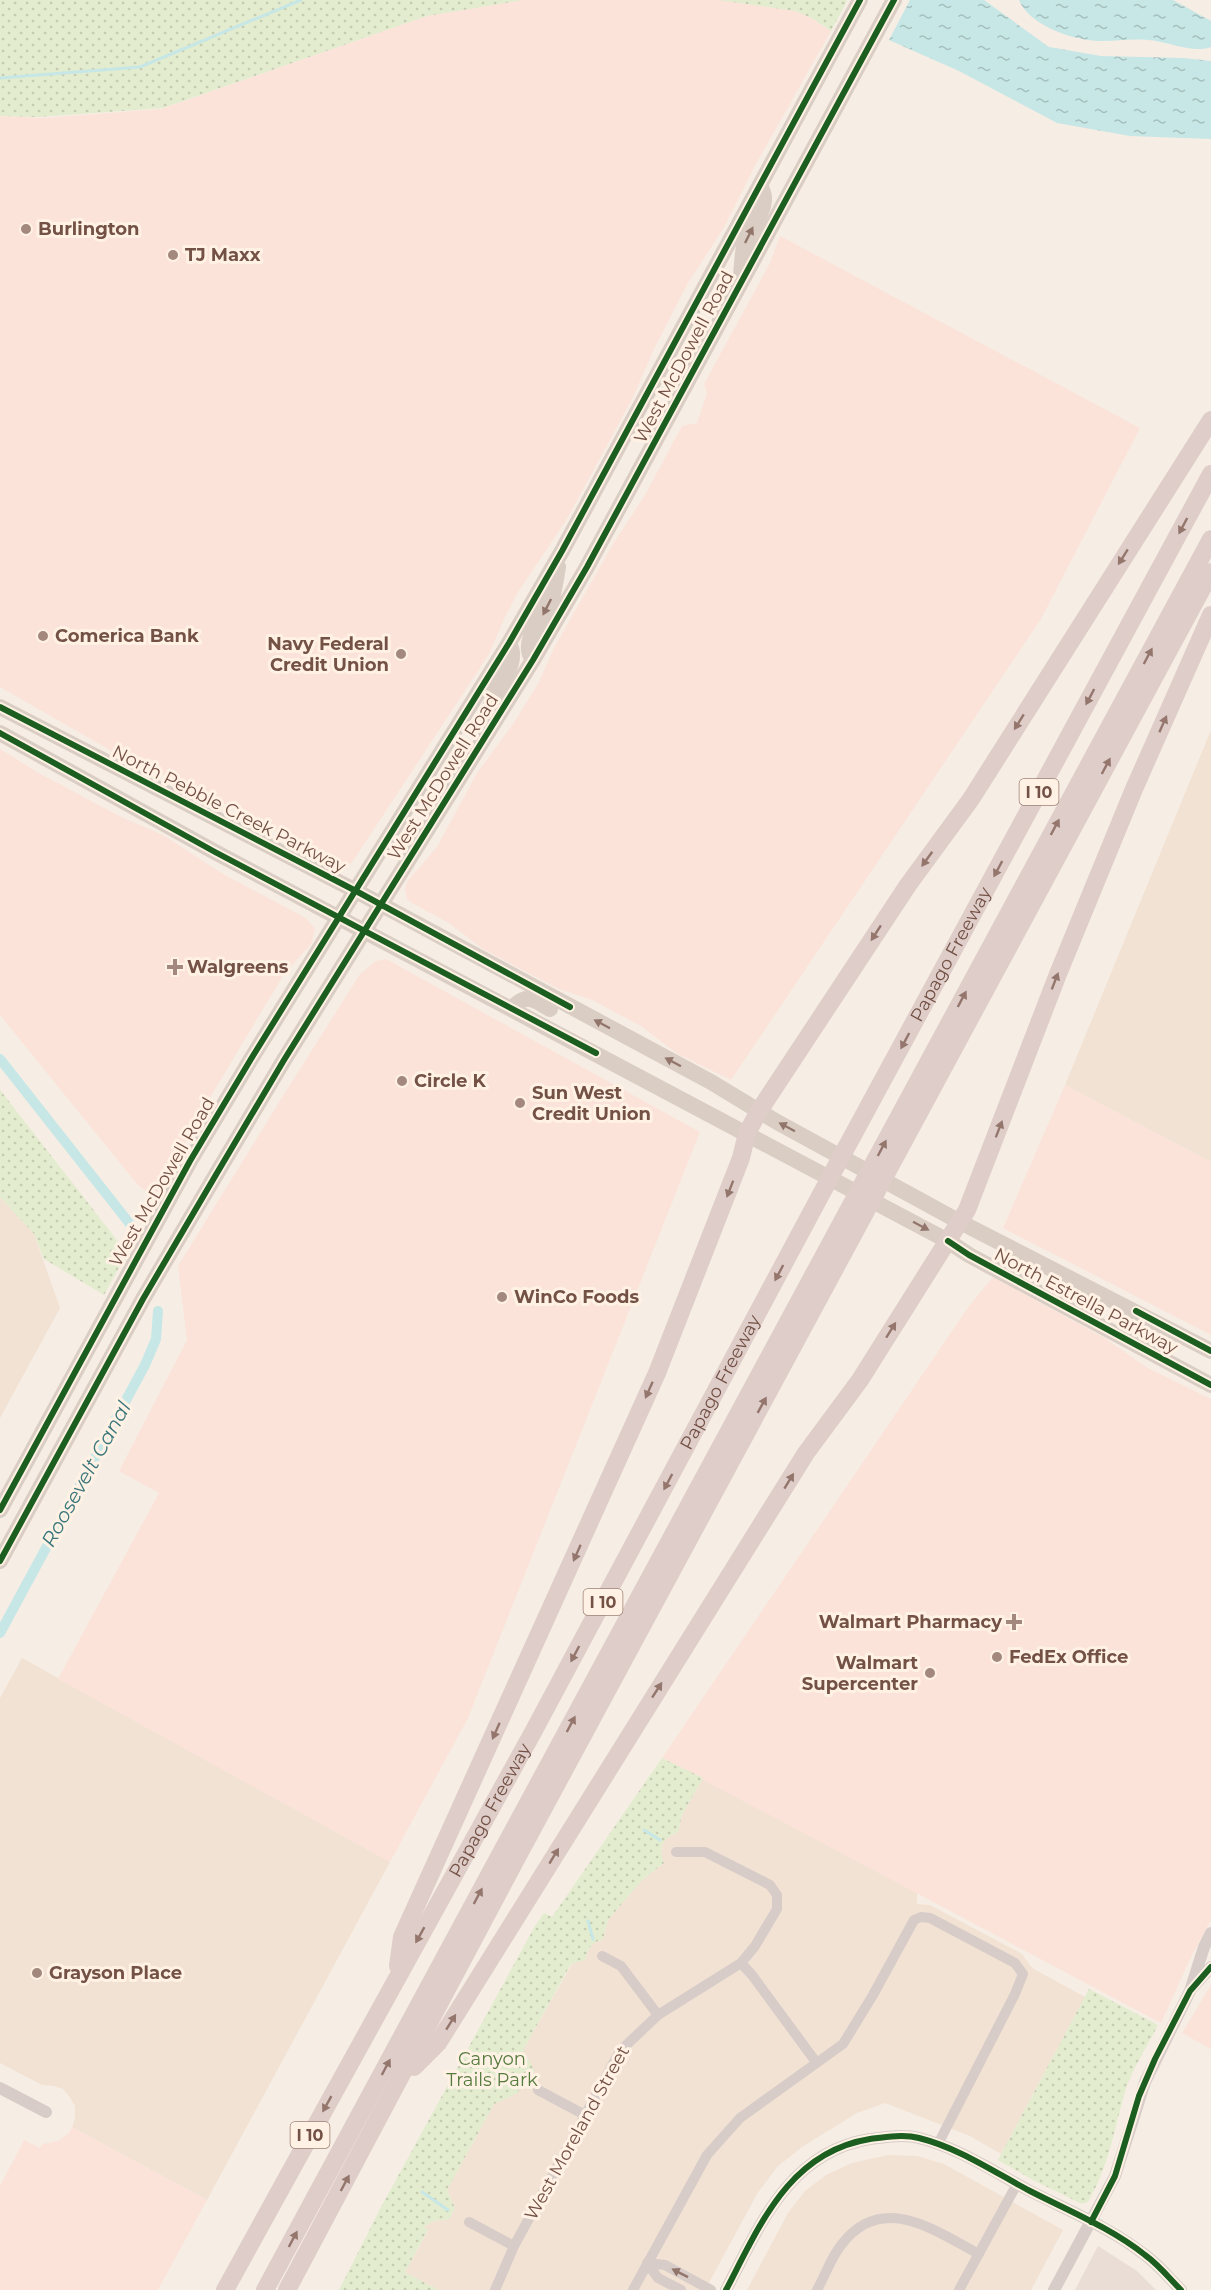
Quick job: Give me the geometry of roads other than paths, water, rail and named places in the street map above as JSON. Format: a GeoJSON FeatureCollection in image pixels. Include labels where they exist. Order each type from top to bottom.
{"type":"FeatureCollection","features":[{"type":"Feature","properties":{"kind":"highway"},"geometry":{"type":"LineString","coordinates":[[396,1979],[402,1937],[657,1373],[741,1158],[747,1133],[759,1111],[908,885],[971,799],[1211,420]]}},
{"type":"Feature","properties":{"kind":"highway","name":"Papago Freeway"},"geometry":{"type":"LineString","coordinates":[[225,2290],[532,1734],[1211,474]]}},
{"type":"Feature","properties":{"kind":"highway"},"geometry":{"type":"LineString","coordinates":[[902,1128],[1211,539]]}},
{"type":"Feature","properties":{"kind":"highway","name":"I 10"},"geometry":{"type":"LineString","coordinates":[[287,2290],[400,2081],[902,1128],[1211,572]]}},
{"type":"Feature","properties":{"kind":"highway"},"geometry":{"type":"LineString","coordinates":[[400,2081],[438,2043],[806,1453],[860,1380],[960,1222],[982,1174],[1080,918],[1211,615]]}},
{"type":"Feature","properties":{"kind":"highway"},"geometry":{"type":"LineString","coordinates":[[265,2290],[842,1240]]}},
{"type":"Feature","properties":{"kind":"main road","name":"West McDowell Road"},"geometry":{"type":"LineString","coordinates":[[0,1561],[153,1281],[216,1173],[533,660],[624,501],[894,0]]}},
{"type":"Feature","properties":{"kind":"main road","name":"West McDowell Road"},"geometry":{"type":"LineString","coordinates":[[0,1510],[190,1161],[250,1059],[509,643],[562,551],[858,3]]}},
{"type":"Feature","properties":{"kind":"main road"},"geometry":{"type":"LineString","coordinates":[[740,287],[745,244],[765,203],[764,192],[760,186]]}},
{"type":"Feature","properties":{"kind":"main road"},"geometry":{"type":"LineString","coordinates":[[533,660],[529,655],[530,640],[551,600],[562,551]]}},
{"type":"Feature","properties":{"kind":"main road"},"geometry":{"type":"LineString","coordinates":[[487,737],[491,702],[513,661],[509,643]]}},
{"type":"Feature","properties":{"kind":"main road","name":"North Pebble Creek Parkway"},"geometry":{"type":"LineString","coordinates":[[0,706],[356,891],[759,1111]]}},
{"type":"Feature","properties":{"kind":"main road"},"geometry":{"type":"LineString","coordinates":[[0,733],[215,852],[747,1133]]}},
{"type":"Feature","properties":{"kind":"main road"},"geometry":{"type":"LineString","coordinates":[[511,1009],[525,998],[532,999],[557,1012],[570,1007]]}},
{"type":"Feature","properties":{"kind":"main road","name":"North Estrella Parkway"},"geometry":{"type":"LineString","coordinates":[[759,1111],[960,1222],[1211,1351]]}},
{"type":"Feature","properties":{"kind":"main road","name":"North Estrella Parkway"},"geometry":{"type":"LineString","coordinates":[[747,1133],[948,1240],[969,1255],[1211,1385]]}},
{"type":"Feature","properties":{"kind":"main road"},"geometry":{"type":"LineString","coordinates":[[190,1161],[216,1173]]}},
{"type":"Feature","properties":{"kind":"main road"},"geometry":{"type":"LineString","coordinates":[[58,1453],[53,1443],[54,1432],[93,1360],[92,1340]]}},
{"type":"Feature","properties":{"kind":"street","name":"West Moreland Street"},"geometry":{"type":"LineString","coordinates":[[495,2290],[514,2246],[620,2051],[658,2015],[741,1963],[755,1946],[777,1909],[777,1895],[770,1885],[705,1852],[676,1852]]}},
{"type":"Feature","properties":{"kind":"street"},"geometry":{"type":"LineString","coordinates":[[633,2290],[706,2155],[740,2118],[843,2044],[914,1920],[921,1917],[930,1918],[1015,1962],[1023,1974],[938,2144]]}},
{"type":"Feature","properties":{"kind":"street"},"geometry":{"type":"LineString","coordinates":[[1053,2290],[1115,2176],[1145,2082],[1190,1991],[1204,1947],[1211,1933]]}},
{"type":"Feature","properties":{"kind":"street"},"geometry":{"type":"LineString","coordinates":[[602,1956],[621,1966],[658,2015]]}},
{"type":"Feature","properties":{"kind":"street"},"geometry":{"type":"LineString","coordinates":[[741,1963],[816,2062]]}},
{"type":"Feature","properties":{"kind":"street"},"geometry":{"type":"LineString","coordinates":[[1190,1991],[1211,1967]]}},
{"type":"Feature","properties":{"kind":"street"},"geometry":{"type":"LineString","coordinates":[[0,2088],[46,2112]]}},
{"type":"Feature","properties":{"kind":"street"},"geometry":{"type":"LineString","coordinates":[[538,2090],[585,2115]]}},
{"type":"Feature","properties":{"kind":"street"},"geometry":{"type":"LineString","coordinates":[[726,2290],[774,2202],[798,2174],[818,2158],[855,2142],[879,2138],[917,2138],[938,2144],[1126,2242],[1146,2256],[1181,2290]]}},
{"type":"Feature","properties":{"kind":"street"},"geometry":{"type":"LineString","coordinates":[[959,2290],[1017,2184]]}},
{"type":"Feature","properties":{"kind":"street"},"geometry":{"type":"LineString","coordinates":[[817,2290],[841,2245],[861,2226],[880,2217],[899,2217],[923,2225],[979,2254]]}},
{"type":"Feature","properties":{"kind":"street"},"geometry":{"type":"LineString","coordinates":[[469,2222],[514,2246]]}},
{"type":"Feature","properties":{"kind":"street"},"geometry":{"type":"LineString","coordinates":[[647,2263],[658,2278],[681,2290]]}},
{"type":"Feature","properties":{"kind":"street"},"geometry":{"type":"LineString","coordinates":[[647,2263],[665,2265],[711,2290]]}},
{"type":"Feature","properties":{"kind":"water"},"geometry":{"type":"Polygon","coordinates":[[[910,0],[984,0],[1049,47],[1101,56],[1211,61],[1211,139],[1130,136],[1057,123],[959,71],[889,40],[910,0]]]}},
{"type":"Feature","properties":{"kind":"water"},"geometry":{"type":"Polygon","coordinates":[[[1019,0],[1173,0],[1211,21],[1211,47],[1197,49],[1148,40],[1103,41],[1079,38],[1048,28],[1030,16],[1019,0]]]}},
{"type":"Feature","properties":{"kind":"waterway"},"geometry":{"type":"LineString","coordinates":[[0,78],[140,67],[301,0]]}},
{"type":"Feature","properties":{"kind":"waterway","name":"Roosevelt Canal"},"geometry":{"type":"LineString","coordinates":[[0,1059],[130,1224]]}},
{"type":"Feature","properties":{"kind":"waterway","name":"Roosevelt Canal"},"geometry":{"type":"LineString","coordinates":[[0,1633],[145,1365],[156,1339],[158,1311]]}},
{"type":"Feature","properties":{"kind":"waterway"},"geometry":{"type":"LineString","coordinates":[[644,1830],[660,1840]]}},
{"type":"Feature","properties":{"kind":"waterway"},"geometry":{"type":"LineString","coordinates":[[588,1921],[593,1939]]}},
{"type":"Feature","properties":{"kind":"waterway"},"geometry":{"type":"LineString","coordinates":[[499,2071],[517,2080]]}},
{"type":"Feature","properties":{"kind":"waterway"},"geometry":{"type":"LineString","coordinates":[[422,2192],[448,2210]]}},
{"type":"Feature","properties":{"kind":"place","name":"Burlington"},"geometry":{"type":"Point","coordinates":[26,229]}},
{"type":"Feature","properties":{"kind":"place","name":"TJ Maxx"},"geometry":{"type":"Point","coordinates":[173,255]}},
{"type":"Feature","properties":{"kind":"place","name":"Comerica Bank"},"geometry":{"type":"Point","coordinates":[43,636]}},
{"type":"Feature","properties":{"kind":"place","name":"Navy Federal Credit Union"},"geometry":{"type":"Point","coordinates":[401,654]}},
{"type":"Feature","properties":{"kind":"place","name":"Walgreens"},"geometry":{"type":"Point","coordinates":[175,967]}},
{"type":"Feature","properties":{"kind":"place","name":"Circle K"},"geometry":{"type":"Point","coordinates":[402,1081]}},
{"type":"Feature","properties":{"kind":"place","name":"Sun West Credit Union"},"geometry":{"type":"Point","coordinates":[520,1103]}},
{"type":"Feature","properties":{"kind":"place","name":"WinCo Foods"},"geometry":{"type":"Point","coordinates":[502,1297]}},
{"type":"Feature","properties":{"kind":"place","name":"Walmart Pharmacy"},"geometry":{"type":"Point","coordinates":[1014,1622]}},
{"type":"Feature","properties":{"kind":"place","name":"FedEx Office"},"geometry":{"type":"Point","coordinates":[997,1657]}},
{"type":"Feature","properties":{"kind":"place","name":"Walmart Supercenter"},"geometry":{"type":"Point","coordinates":[930,1673]}},
{"type":"Feature","properties":{"kind":"place","name":"Grayson Place"},"geometry":{"type":"Point","coordinates":[37,1973]}},
{"type":"Feature","properties":{"kind":"park label","name":"Canyon Trails Park"},"geometry":{"type":"Point","coordinates":[492,2069]}}]}
